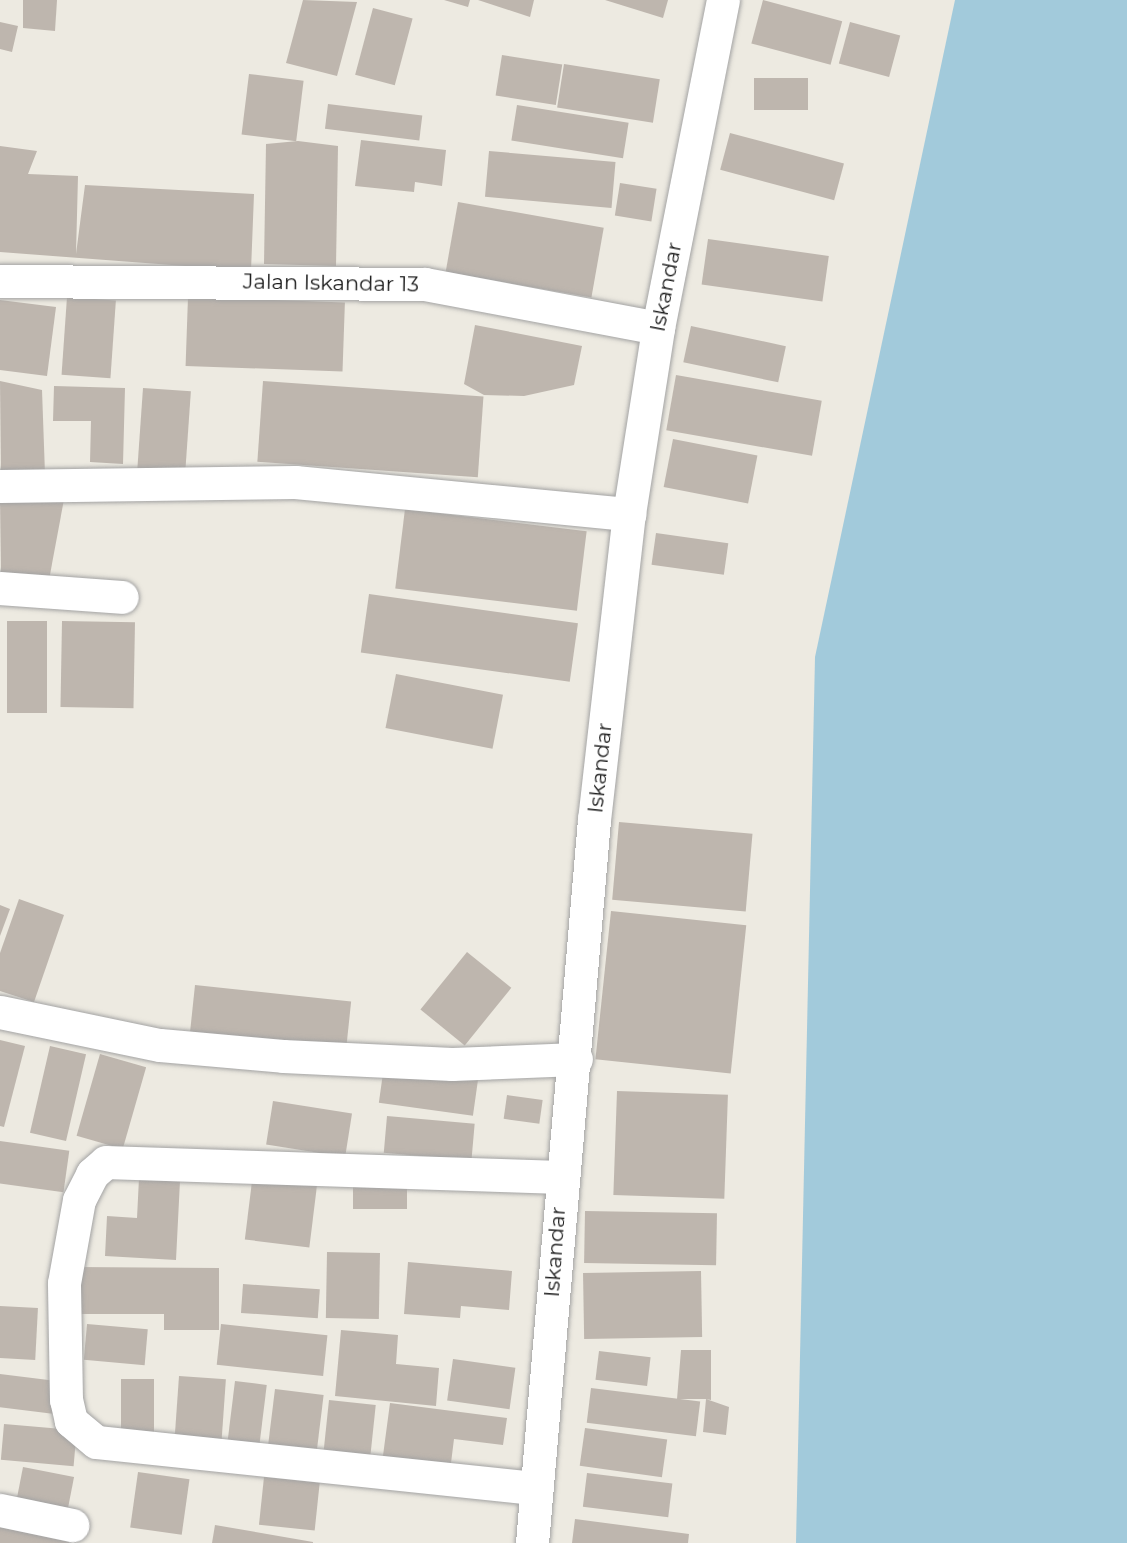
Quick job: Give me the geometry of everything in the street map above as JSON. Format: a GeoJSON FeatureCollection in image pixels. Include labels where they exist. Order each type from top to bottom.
{"type":"FeatureCollection","features":[{"type":"Feature","properties":{"kind":"street","name":"Iskandar"},"geometry":{"type":"LineString","coordinates":[[532,1543],[534,1488],[560,1177],[576,1059],[594,820],[629,514],[658,328],[723,0]]}},
{"type":"Feature","properties":{"kind":"street","name":"Jalan Iskandar 13"},"geometry":{"type":"LineString","coordinates":[[0,281],[425,284],[658,328]]}},
{"type":"Feature","properties":{"kind":"street"},"geometry":{"type":"LineString","coordinates":[[0,486],[295,482],[629,514]]}},
{"type":"Feature","properties":{"kind":"street"},"geometry":{"type":"LineString","coordinates":[[0,588],[122,597]]}},
{"type":"Feature","properties":{"kind":"street"},"geometry":{"type":"LineString","coordinates":[[0,1012],[150,1043],[283,1056],[452,1064],[576,1059]]}},
{"type":"Feature","properties":{"kind":"street"},"geometry":{"type":"LineString","coordinates":[[534,1488],[96,1442],[70,1421],[66,1400],[64,1283],[79,1200],[92,1174],[106,1162],[560,1177]]}},
{"type":"Feature","properties":{"kind":"street"},"geometry":{"type":"LineString","coordinates":[[0,1510],[72,1525]]}},
{"type":"Feature","properties":{"kind":"water"},"geometry":{"type":"Polygon","coordinates":[[[955,0],[1127,0],[1127,1543],[796,1543],[815,657],[955,0]]]}},
{"type":"Feature","properties":{"kind":"building"},"geometry":{"type":"Polygon","coordinates":[[[23,0],[57,0],[55,31],[23,28],[23,0]]]}},
{"type":"Feature","properties":{"kind":"building"},"geometry":{"type":"Polygon","coordinates":[[[303,0],[357,2],[337,76],[286,63],[303,0]]]}},
{"type":"Feature","properties":{"kind":"building"},"geometry":{"type":"Polygon","coordinates":[[[444,0],[470,0],[468,7],[444,0]]]}},
{"type":"Feature","properties":{"kind":"building"},"geometry":{"type":"Polygon","coordinates":[[[478,0],[534,0],[530,17],[478,0]]]}},
{"type":"Feature","properties":{"kind":"building"},"geometry":{"type":"Polygon","coordinates":[[[605,0],[668,0],[663,18],[605,0]]]}},
{"type":"Feature","properties":{"kind":"building"},"geometry":{"type":"Polygon","coordinates":[[[763,0],[842,21],[831,65],[751,43],[763,0]]]}},
{"type":"Feature","properties":{"kind":"building"},"geometry":{"type":"Polygon","coordinates":[[[373,8],[413,19],[395,85],[355,75],[373,8]]]}},
{"type":"Feature","properties":{"kind":"building"},"geometry":{"type":"Polygon","coordinates":[[[0,22],[18,26],[12,52],[0,49],[0,22]]]}},
{"type":"Feature","properties":{"kind":"building"},"geometry":{"type":"Polygon","coordinates":[[[850,22],[900,35],[889,77],[839,64],[850,22]]]}},
{"type":"Feature","properties":{"kind":"building"},"geometry":{"type":"Polygon","coordinates":[[[502,55],[562,65],[556,105],[496,95],[502,55]]]}},
{"type":"Feature","properties":{"kind":"building"},"geometry":{"type":"Polygon","coordinates":[[[564,64],[660,79],[653,123],[557,107],[564,64]]]}},
{"type":"Feature","properties":{"kind":"building"},"geometry":{"type":"Polygon","coordinates":[[[249,74],[304,81],[296,141],[242,135],[249,74]]]}},
{"type":"Feature","properties":{"kind":"building"},"geometry":{"type":"Polygon","coordinates":[[[754,78],[808,78],[808,110],[754,110],[754,78]]]}},
{"type":"Feature","properties":{"kind":"building"},"geometry":{"type":"Polygon","coordinates":[[[328,104],[422,116],[419,140],[325,129],[328,104]]]}},
{"type":"Feature","properties":{"kind":"building"},"geometry":{"type":"Polygon","coordinates":[[[517,105],[629,123],[623,158],[511,141],[517,105]]]}},
{"type":"Feature","properties":{"kind":"building"},"geometry":{"type":"Polygon","coordinates":[[[730,133],[844,164],[834,200],[720,170],[730,133]]]}},
{"type":"Feature","properties":{"kind":"building"},"geometry":{"type":"Polygon","coordinates":[[[361,140],[446,150],[442,186],[415,182],[414,192],[355,186],[361,140]]]}},
{"type":"Feature","properties":{"kind":"building"},"geometry":{"type":"Polygon","coordinates":[[[298,141],[338,146],[336,266],[264,264],[266,144],[298,141]]]}},
{"type":"Feature","properties":{"kind":"building"},"geometry":{"type":"Polygon","coordinates":[[[0,146],[37,151],[28,174],[78,176],[76,254],[85,185],[254,194],[251,271],[0,252],[0,146]]]}},
{"type":"Feature","properties":{"kind":"building"},"geometry":{"type":"Polygon","coordinates":[[[489,151],[616,162],[612,208],[485,197],[489,151]]]}},
{"type":"Feature","properties":{"kind":"building"},"geometry":{"type":"Polygon","coordinates":[[[620,183],[657,189],[651,221],[615,216],[620,183]]]}},
{"type":"Feature","properties":{"kind":"building"},"geometry":{"type":"Polygon","coordinates":[[[458,202],[604,228],[591,298],[446,272],[458,202]]]}},
{"type":"Feature","properties":{"kind":"building"},"geometry":{"type":"Polygon","coordinates":[[[708,239],[829,256],[822,302],[702,285],[708,239]]]}},
{"type":"Feature","properties":{"kind":"building"},"geometry":{"type":"Polygon","coordinates":[[[67,297],[116,300],[110,378],[62,375],[67,297]]]}},
{"type":"Feature","properties":{"kind":"building"},"geometry":{"type":"Polygon","coordinates":[[[188,297],[345,302],[342,371],[186,366],[188,297]]]}},
{"type":"Feature","properties":{"kind":"building"},"geometry":{"type":"Polygon","coordinates":[[[0,300],[56,307],[47,376],[0,370],[0,300]]]}},
{"type":"Feature","properties":{"kind":"building"},"geometry":{"type":"Polygon","coordinates":[[[475,325],[582,346],[574,385],[524,396],[484,395],[464,384],[475,325]]]}},
{"type":"Feature","properties":{"kind":"building"},"geometry":{"type":"Polygon","coordinates":[[[691,326],[786,346],[778,382],[683,362],[691,326]]]}},
{"type":"Feature","properties":{"kind":"building"},"geometry":{"type":"Polygon","coordinates":[[[676,375],[822,401],[812,456],[666,430],[676,375]]]}},
{"type":"Feature","properties":{"kind":"building"},"geometry":{"type":"Polygon","coordinates":[[[0,381],[42,390],[45,474],[1,475],[0,381]]]}},
{"type":"Feature","properties":{"kind":"building"},"geometry":{"type":"Polygon","coordinates":[[[263,381],[483,396],[478,477],[257,462],[263,381]]]}},
{"type":"Feature","properties":{"kind":"building"},"geometry":{"type":"Polygon","coordinates":[[[54,386],[125,388],[123,464],[90,462],[91,421],[53,421],[54,386]]]}},
{"type":"Feature","properties":{"kind":"building"},"geometry":{"type":"Polygon","coordinates":[[[143,388],[191,391],[185,472],[137,469],[143,388]]]}},
{"type":"Feature","properties":{"kind":"building"},"geometry":{"type":"Polygon","coordinates":[[[673,439],[757,455],[748,504],[664,487],[673,439]]]}},
{"type":"Feature","properties":{"kind":"building"},"geometry":{"type":"Polygon","coordinates":[[[65,494],[49,580],[1,572],[0,498],[65,494]]]}},
{"type":"Feature","properties":{"kind":"building"},"geometry":{"type":"Polygon","coordinates":[[[405,509],[587,531],[577,611],[395,588],[405,509]]]}},
{"type":"Feature","properties":{"kind":"building"},"geometry":{"type":"Polygon","coordinates":[[[656,533],[728,543],[724,575],[652,565],[656,533]]]}},
{"type":"Feature","properties":{"kind":"building"},"geometry":{"type":"Polygon","coordinates":[[[369,594],[578,623],[570,682],[361,652],[369,594]]]}},
{"type":"Feature","properties":{"kind":"building"},"geometry":{"type":"Polygon","coordinates":[[[7,621],[47,621],[47,713],[7,713],[7,621]]]}},
{"type":"Feature","properties":{"kind":"building"},"geometry":{"type":"Polygon","coordinates":[[[62,621],[135,622],[133,708],[60,707],[62,621]]]}},
{"type":"Feature","properties":{"kind":"building"},"geometry":{"type":"Polygon","coordinates":[[[396,674],[503,695],[493,749],[386,728],[396,674]]]}},
{"type":"Feature","properties":{"kind":"building"},"geometry":{"type":"Polygon","coordinates":[[[619,822],[752,834],[746,911],[612,900],[619,822]]]}},
{"type":"Feature","properties":{"kind":"building"},"geometry":{"type":"Polygon","coordinates":[[[19,899],[64,915],[34,1002],[0,991],[0,953],[19,899]]]}},
{"type":"Feature","properties":{"kind":"building"},"geometry":{"type":"Polygon","coordinates":[[[0,905],[10,909],[0,936],[0,905]]]}},
{"type":"Feature","properties":{"kind":"building"},"geometry":{"type":"Polygon","coordinates":[[[611,911],[746,925],[731,1073],[595,1059],[611,911]]]}},
{"type":"Feature","properties":{"kind":"building"},"geometry":{"type":"Polygon","coordinates":[[[467,952],[511,988],[465,1045],[420,1010],[467,952]]]}},
{"type":"Feature","properties":{"kind":"building"},"geometry":{"type":"Polygon","coordinates":[[[195,985],[351,1001],[346,1051],[190,1035],[195,985]]]}},
{"type":"Feature","properties":{"kind":"building"},"geometry":{"type":"Polygon","coordinates":[[[0,1040],[25,1046],[4,1127],[0,1126],[0,1040]]]}},
{"type":"Feature","properties":{"kind":"building"},"geometry":{"type":"Polygon","coordinates":[[[50,1046],[86,1054],[66,1141],[30,1133],[50,1046]]]}},
{"type":"Feature","properties":{"kind":"building"},"geometry":{"type":"Polygon","coordinates":[[[100,1054],[146,1067],[123,1149],[77,1136],[100,1054]]]}},
{"type":"Feature","properties":{"kind":"building"},"geometry":{"type":"Polygon","coordinates":[[[384,1066],[478,1079],[473,1116],[379,1103],[384,1066]]]}},
{"type":"Feature","properties":{"kind":"building"},"geometry":{"type":"Polygon","coordinates":[[[617,1091],[728,1095],[724,1199],[613,1195],[617,1091]]]}},
{"type":"Feature","properties":{"kind":"building"},"geometry":{"type":"Polygon","coordinates":[[[507,1095],[543,1100],[539,1124],[504,1119],[507,1095]]]}},
{"type":"Feature","properties":{"kind":"building"},"geometry":{"type":"Polygon","coordinates":[[[273,1101],[352,1114],[345,1157],[266,1144],[273,1101]]]}},
{"type":"Feature","properties":{"kind":"building"},"geometry":{"type":"Polygon","coordinates":[[[387,1116],[475,1124],[471,1161],[384,1153],[387,1116]]]}},
{"type":"Feature","properties":{"kind":"building"},"geometry":{"type":"Polygon","coordinates":[[[0,1141],[69,1151],[63,1192],[0,1183],[0,1141]]]}},
{"type":"Feature","properties":{"kind":"building"},"geometry":{"type":"Polygon","coordinates":[[[253,1173],[318,1181],[309,1247],[245,1240],[253,1173]]]}},
{"type":"Feature","properties":{"kind":"building"},"geometry":{"type":"Polygon","coordinates":[[[139,1178],[180,1181],[176,1260],[105,1256],[107,1216],[137,1218],[139,1178]]]}},
{"type":"Feature","properties":{"kind":"building"},"geometry":{"type":"Polygon","coordinates":[[[353,1181],[407,1181],[407,1209],[353,1209],[353,1181]]]}},
{"type":"Feature","properties":{"kind":"building"},"geometry":{"type":"Polygon","coordinates":[[[585,1211],[717,1213],[716,1265],[584,1263],[585,1211]]]}},
{"type":"Feature","properties":{"kind":"building"},"geometry":{"type":"Polygon","coordinates":[[[327,1252],[380,1253],[379,1319],[326,1318],[327,1252]]]}},
{"type":"Feature","properties":{"kind":"building"},"geometry":{"type":"Polygon","coordinates":[[[408,1262],[512,1271],[509,1310],[461,1306],[460,1318],[404,1314],[408,1262]]]}},
{"type":"Feature","properties":{"kind":"building"},"geometry":{"type":"Polygon","coordinates":[[[74,1267],[219,1268],[219,1330],[164,1330],[164,1314],[74,1314],[74,1267]]]}},
{"type":"Feature","properties":{"kind":"building"},"geometry":{"type":"Polygon","coordinates":[[[701,1271],[702,1337],[584,1339],[583,1273],[701,1271]]]}},
{"type":"Feature","properties":{"kind":"building"},"geometry":{"type":"Polygon","coordinates":[[[243,1284],[320,1289],[318,1318],[241,1313],[243,1284]]]}},
{"type":"Feature","properties":{"kind":"building"},"geometry":{"type":"Polygon","coordinates":[[[0,1306],[38,1308],[35,1360],[0,1358],[0,1306]]]}},
{"type":"Feature","properties":{"kind":"building"},"geometry":{"type":"Polygon","coordinates":[[[87,1324],[148,1329],[145,1365],[84,1360],[87,1324]]]}},
{"type":"Feature","properties":{"kind":"building"},"geometry":{"type":"Polygon","coordinates":[[[221,1324],[327,1335],[323,1376],[217,1365],[221,1324]]]}},
{"type":"Feature","properties":{"kind":"building"},"geometry":{"type":"Polygon","coordinates":[[[341,1330],[398,1335],[396,1364],[439,1368],[436,1406],[335,1396],[341,1330]]]}},
{"type":"Feature","properties":{"kind":"building"},"geometry":{"type":"Polygon","coordinates":[[[681,1350],[711,1350],[711,1400],[677,1399],[681,1350]]]}},
{"type":"Feature","properties":{"kind":"building"},"geometry":{"type":"Polygon","coordinates":[[[599,1351],[651,1357],[647,1386],[595,1380],[599,1351]]]}},
{"type":"Feature","properties":{"kind":"building"},"geometry":{"type":"Polygon","coordinates":[[[453,1359],[515,1368],[510,1409],[447,1401],[453,1359]]]}},
{"type":"Feature","properties":{"kind":"building"},"geometry":{"type":"Polygon","coordinates":[[[0,1374],[59,1381],[55,1414],[0,1407],[0,1374]]]}},
{"type":"Feature","properties":{"kind":"building"},"geometry":{"type":"Polygon","coordinates":[[[179,1376],[226,1379],[221,1444],[174,1441],[179,1376]]]}},
{"type":"Feature","properties":{"kind":"building"},"geometry":{"type":"Polygon","coordinates":[[[121,1379],[154,1379],[154,1436],[121,1436],[121,1379]]]}},
{"type":"Feature","properties":{"kind":"building"},"geometry":{"type":"Polygon","coordinates":[[[235,1381],[267,1385],[259,1448],[227,1445],[235,1381]]]}},
{"type":"Feature","properties":{"kind":"building"},"geometry":{"type":"Polygon","coordinates":[[[591,1388],[700,1401],[696,1436],[587,1423],[591,1388]]]}},
{"type":"Feature","properties":{"kind":"building"},"geometry":{"type":"Polygon","coordinates":[[[275,1389],[324,1395],[316,1455],[268,1449],[275,1389]]]}},
{"type":"Feature","properties":{"kind":"building"},"geometry":{"type":"Polygon","coordinates":[[[706,1399],[729,1407],[726,1435],[703,1432],[706,1399]]]}},
{"type":"Feature","properties":{"kind":"building"},"geometry":{"type":"Polygon","coordinates":[[[329,1400],[376,1405],[370,1458],[323,1453],[329,1400]]]}},
{"type":"Feature","properties":{"kind":"building"},"geometry":{"type":"Polygon","coordinates":[[[390,1403],[507,1418],[503,1445],[454,1439],[450,1471],[382,1463],[390,1403]]]}},
{"type":"Feature","properties":{"kind":"building"},"geometry":{"type":"Polygon","coordinates":[[[4,1424],[77,1430],[74,1466],[1,1460],[4,1424]]]}},
{"type":"Feature","properties":{"kind":"building"},"geometry":{"type":"Polygon","coordinates":[[[585,1428],[667,1440],[662,1477],[580,1466],[585,1428]]]}},
{"type":"Feature","properties":{"kind":"building"},"geometry":{"type":"Polygon","coordinates":[[[23,1467],[74,1477],[67,1515],[16,1505],[23,1467]]]}},
{"type":"Feature","properties":{"kind":"building"},"geometry":{"type":"Polygon","coordinates":[[[138,1472],[189,1479],[182,1535],[130,1527],[138,1472]]]}},
{"type":"Feature","properties":{"kind":"building"},"geometry":{"type":"Polygon","coordinates":[[[587,1473],[672,1483],[668,1517],[583,1507],[587,1473]]]}},
{"type":"Feature","properties":{"kind":"building"},"geometry":{"type":"Polygon","coordinates":[[[264,1477],[320,1483],[315,1531],[259,1525],[264,1477]]]}},
{"type":"Feature","properties":{"kind":"building"},"geometry":{"type":"Polygon","coordinates":[[[575,1519],[689,1534],[688,1543],[572,1543],[575,1519]]]}},
{"type":"Feature","properties":{"kind":"building"},"geometry":{"type":"Polygon","coordinates":[[[215,1525],[313,1542],[313,1543],[212,1543],[215,1525]]]}},
{"type":"Feature","properties":{"kind":"building"},"geometry":{"type":"Polygon","coordinates":[[[0,1527],[69,1542],[69,1543],[0,1543],[0,1527]]]}}]}
